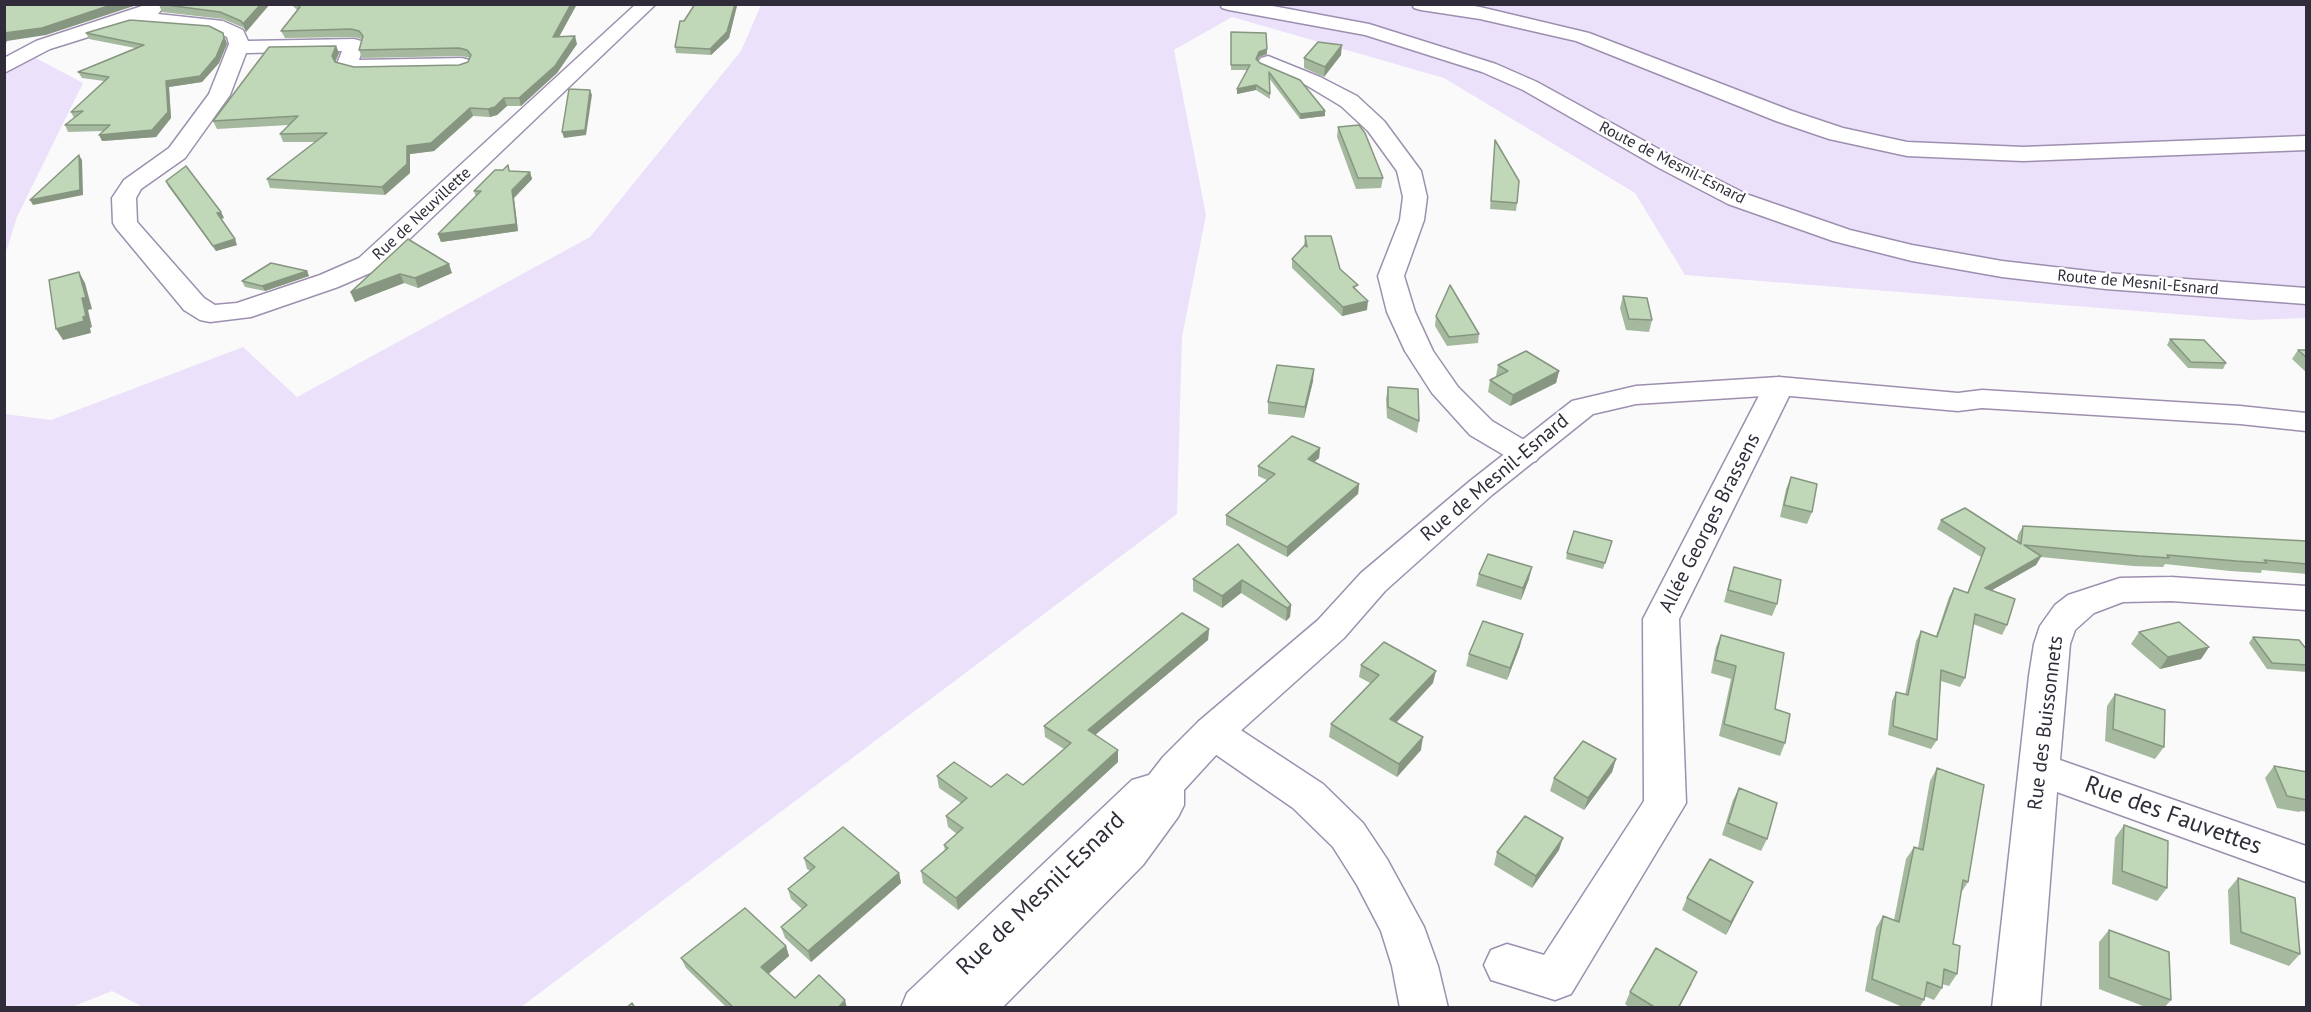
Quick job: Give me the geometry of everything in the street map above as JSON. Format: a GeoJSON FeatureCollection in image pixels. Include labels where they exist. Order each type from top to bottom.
{"type":"FeatureCollection","features":[{"type":"Feature","properties":{"kind":"street"},"geometry":{"type":"LineString","coordinates":[[4,68],[43,45],[134,17],[163,4]]}},
{"type":"Feature","properties":{"kind":"street","name":"Rue de Neuvillette"},"geometry":{"type":"LineString","coordinates":[[238,46],[219,95],[177,153],[132,185],[124,198],[125,223],[194,304],[210,314],[241,311],[329,281],[368,264],[647,4]]}},
{"type":"Feature","properties":{"kind":"street","name":"Route de Mesnil-Esnard"},"geometry":{"type":"LineString","coordinates":[[1228,4],[1369,30],[1489,68],[1530,86],[1667,163],[1737,199],[1842,236],[1912,253],[2002,269],[2106,281],[2307,296]]}},
{"type":"Feature","properties":{"kind":"street"},"geometry":{"type":"LineString","coordinates":[[1421,4],[1480,13],[1582,37],[1784,116],[1838,134],[1908,149],[2023,154],[2307,143]]}},
{"type":"Feature","properties":{"kind":"street"},"geometry":{"type":"LineString","coordinates":[[134,17],[216,25],[236,34],[238,46],[354,45],[347,64],[357,66],[462,64]]}},
{"type":"Feature","properties":{"kind":"street"},"geometry":{"type":"LineString","coordinates":[[4,44],[55,42]]}},
{"type":"Feature","properties":{"kind":"street"},"geometry":{"type":"LineString","coordinates":[[1268,62],[1312,81],[1349,101],[1376,126],[1409,171],[1415,197],[1412,220],[1391,276],[1401,312],[1419,351],[1447,393],[1481,428],[1525,454]]}},
{"type":"Feature","properties":{"kind":"street"},"geometry":{"type":"LineString","coordinates":[[1779,386],[1914,399],[1958,402],[1982,399],[2307,422]]}},
{"type":"Feature","properties":{"kind":"street","name":"Rue de Mesnil-Esnard"},"geometry":{"type":"LineString","coordinates":[[924,1008],[1147,792],[1163,787],[1177,768],[1213,732],[1331,629],[1373,582],[1481,488],[1594,398],[1779,386]]}},
{"type":"Feature","properties":{"kind":"street","name":"Allée Georges Brassens"},"geometry":{"type":"LineString","coordinates":[[1507,965],[1555,979],[1665,803],[1661,620],[1779,386]]}},
{"type":"Feature","properties":{"kind":"street","name":"Rue des Buissonnets"},"geometry":{"type":"LineString","coordinates":[[2016,1008],[2052,644],[2058,626],[2081,604],[2120,590],[2144,589],[2307,598]]}},
{"type":"Feature","properties":{"kind":"street"},"geometry":{"type":"LineString","coordinates":[[1213,732],[1308,796],[1348,835],[1372,872],[1402,927],[1415,966],[1424,1008]]}},
{"type":"Feature","properties":{"kind":"street","name":"Rue des Fauvettes"},"geometry":{"type":"LineString","coordinates":[[2040,769],[2307,864]]}},
{"type":"Feature","properties":{"kind":"street","name":"Rue de Mesnil-Esnard"},"geometry":{"type":"LineString","coordinates":[[970,1008],[1128,852],[1163,805],[1163,787]]}},
{"type":"Feature","properties":{"kind":"shaded area"},"geometry":{"type":"Polygon","coordinates":[[[761,5],[2306,5],[2306,318],[2251,320],[1685,275],[1635,193],[1444,78],[1232,17],[1174,50],[1206,215],[1182,337],[1177,514],[521,1007],[145,1008],[112,991],[72,1007],[5,1008],[5,414],[51,420],[243,347],[297,397],[590,237],[741,51],[761,5]]]}},
{"type":"Feature","properties":{"kind":"shaded area"},"geometry":{"type":"Polygon","coordinates":[[[32,56],[83,83],[17,217],[5,255],[5,70],[32,56]]]}},
{"type":"Feature","properties":{"kind":"building"},"geometry":{"type":"Polygon","coordinates":[[[4,4],[114,4],[42,28],[4,33],[4,4]]]}},
{"type":"Feature","properties":{"kind":"building"},"geometry":{"type":"Polygon","coordinates":[[[159,4],[261,4],[243,24],[220,12],[159,4]]]}},
{"type":"Feature","properties":{"kind":"building"},"geometry":{"type":"Polygon","coordinates":[[[297,4],[571,4],[553,37],[575,36],[555,66],[519,98],[504,98],[495,107],[488,109],[470,108],[431,143],[407,146],[407,164],[382,187],[267,179],[327,133],[280,134],[298,116],[213,121],[269,47],[336,46],[332,56],[335,62],[354,67],[459,65],[468,62],[471,55],[467,50],[459,48],[359,50],[363,36],[359,31],[351,29],[281,31],[300,7],[297,4]]]}},
{"type":"Feature","properties":{"kind":"building"},"geometry":{"type":"Polygon","coordinates":[[[695,4],[735,4],[727,32],[710,49],[675,47],[680,21],[684,21],[695,4]]]}},
{"type":"Feature","properties":{"kind":"building"},"geometry":{"type":"Polygon","coordinates":[[[130,20],[209,26],[223,33],[224,38],[216,57],[200,76],[166,81],[168,112],[152,130],[99,135],[110,125],[65,125],[83,111],[71,112],[109,77],[78,72],[144,45],[86,33],[130,20]]]}},
{"type":"Feature","properties":{"kind":"building"},"geometry":{"type":"Polygon","coordinates":[[[1231,32],[1266,33],[1267,49],[1259,52],[1256,59],[1260,63],[1300,80],[1325,111],[1300,114],[1269,72],[1270,94],[1256,85],[1237,89],[1250,65],[1231,65],[1231,32]]]}},
{"type":"Feature","properties":{"kind":"building"},"geometry":{"type":"Polygon","coordinates":[[[1318,42],[1342,45],[1325,67],[1304,58],[1318,42]]]}},
{"type":"Feature","properties":{"kind":"building"},"geometry":{"type":"Polygon","coordinates":[[[569,89],[590,90],[585,130],[562,132],[569,89]]]}},
{"type":"Feature","properties":{"kind":"building"},"geometry":{"type":"Polygon","coordinates":[[[1359,125],[1365,133],[1383,178],[1358,178],[1338,127],[1359,125]]]}},
{"type":"Feature","properties":{"kind":"building"},"geometry":{"type":"Polygon","coordinates":[[[1495,140],[1519,181],[1517,203],[1491,201],[1495,140]]]}},
{"type":"Feature","properties":{"kind":"building"},"geometry":{"type":"Polygon","coordinates":[[[79,155],[80,190],[30,200],[79,155]]]}},
{"type":"Feature","properties":{"kind":"building"},"geometry":{"type":"Polygon","coordinates":[[[508,165],[509,171],[530,172],[512,190],[516,224],[438,234],[481,191],[474,191],[495,170],[503,170],[508,165]]]}},
{"type":"Feature","properties":{"kind":"building"},"geometry":{"type":"Polygon","coordinates":[[[186,166],[221,212],[217,213],[235,239],[213,246],[166,181],[186,166]]]}},
{"type":"Feature","properties":{"kind":"building"},"geometry":{"type":"Polygon","coordinates":[[[1305,236],[1331,236],[1340,269],[1358,285],[1353,287],[1368,301],[1343,307],[1292,259],[1305,245],[1307,247],[1305,236]]]}},
{"type":"Feature","properties":{"kind":"building"},"geometry":{"type":"Polygon","coordinates":[[[408,239],[449,264],[415,278],[400,274],[351,292],[408,239]]]}},
{"type":"Feature","properties":{"kind":"building"},"geometry":{"type":"Polygon","coordinates":[[[271,263],[307,271],[262,286],[242,281],[271,263]]]}},
{"type":"Feature","properties":{"kind":"building"},"geometry":{"type":"Polygon","coordinates":[[[79,272],[86,298],[82,298],[86,316],[83,317],[84,321],[56,329],[49,280],[79,272]]]}},
{"type":"Feature","properties":{"kind":"building"},"geometry":{"type":"Polygon","coordinates":[[[1450,285],[1479,334],[1449,337],[1436,316],[1450,285]]]}},
{"type":"Feature","properties":{"kind":"building"},"geometry":{"type":"Polygon","coordinates":[[[1623,296],[1647,298],[1652,320],[1629,319],[1623,296]]]}},
{"type":"Feature","properties":{"kind":"building"},"geometry":{"type":"Polygon","coordinates":[[[2170,339],[2204,340],[2226,363],[2191,362],[2170,339]]]}},
{"type":"Feature","properties":{"kind":"building"},"geometry":{"type":"Polygon","coordinates":[[[2298,350],[2307,350],[2307,358],[2298,350]]]}},
{"type":"Feature","properties":{"kind":"building"},"geometry":{"type":"Polygon","coordinates":[[[1526,351],[1559,371],[1513,395],[1490,380],[1508,371],[1498,365],[1526,351]]]}},
{"type":"Feature","properties":{"kind":"building"},"geometry":{"type":"Polygon","coordinates":[[[1277,365],[1314,369],[1305,407],[1268,402],[1277,365]]]}},
{"type":"Feature","properties":{"kind":"building"},"geometry":{"type":"Polygon","coordinates":[[[1388,387],[1418,389],[1419,421],[1388,407],[1388,387]]]}},
{"type":"Feature","properties":{"kind":"building"},"geometry":{"type":"Polygon","coordinates":[[[1292,436],[1320,448],[1308,459],[1359,484],[1287,547],[1226,515],[1275,474],[1258,466],[1292,436]]]}},
{"type":"Feature","properties":{"kind":"building"},"geometry":{"type":"Polygon","coordinates":[[[1791,477],[1817,484],[1812,512],[1784,505],[1791,477]]]}},
{"type":"Feature","properties":{"kind":"building"},"geometry":{"type":"Polygon","coordinates":[[[1965,508],[2021,544],[2023,526],[2307,541],[2307,564],[2167,555],[2169,558],[2139,556],[2024,545],[2041,556],[1985,588],[2015,599],[2007,625],[1975,614],[1965,678],[1941,670],[1937,740],[1893,726],[1896,692],[1908,695],[1921,631],[1937,637],[1954,588],[1968,593],[1985,548],[1941,520],[1965,508]]]}},
{"type":"Feature","properties":{"kind":"building"},"geometry":{"type":"Polygon","coordinates":[[[1574,531],[1612,541],[1605,563],[1567,553],[1574,531]]]}},
{"type":"Feature","properties":{"kind":"building"},"geometry":{"type":"Polygon","coordinates":[[[1238,544],[1291,605],[1287,608],[1242,580],[1222,596],[1193,579],[1238,544]]]}},
{"type":"Feature","properties":{"kind":"building"},"geometry":{"type":"Polygon","coordinates":[[[1488,554],[1532,567],[1523,588],[1479,574],[1488,554]]]}},
{"type":"Feature","properties":{"kind":"building"},"geometry":{"type":"Polygon","coordinates":[[[1734,567],[1781,580],[1777,604],[1728,590],[1734,567]]]}},
{"type":"Feature","properties":{"kind":"building"},"geometry":{"type":"Polygon","coordinates":[[[1182,613],[1209,629],[1088,730],[1118,750],[956,898],[921,871],[948,848],[944,845],[963,828],[946,816],[967,798],[937,776],[954,762],[991,787],[1007,774],[1023,785],[1071,743],[1044,726],[1182,613]]]}},
{"type":"Feature","properties":{"kind":"building"},"geometry":{"type":"Polygon","coordinates":[[[1483,621],[1523,634],[1510,668],[1469,654],[1483,621]]]}},
{"type":"Feature","properties":{"kind":"building"},"geometry":{"type":"Polygon","coordinates":[[[2179,622],[2209,647],[2168,657],[2139,632],[2179,622]]]}},
{"type":"Feature","properties":{"kind":"building"},"geometry":{"type":"Polygon","coordinates":[[[1721,635],[1784,653],[1775,709],[1790,714],[1785,743],[1724,724],[1736,666],[1715,660],[1721,635]]]}},
{"type":"Feature","properties":{"kind":"building"},"geometry":{"type":"Polygon","coordinates":[[[2253,637],[2299,640],[2307,650],[2307,665],[2272,663],[2253,637]]]}},
{"type":"Feature","properties":{"kind":"building"},"geometry":{"type":"Polygon","coordinates":[[[1384,642],[1436,671],[1390,719],[1423,737],[1399,764],[1331,724],[1379,675],[1361,665],[1384,642]]]}},
{"type":"Feature","properties":{"kind":"building"},"geometry":{"type":"Polygon","coordinates":[[[2115,694],[2165,710],[2164,747],[2113,729],[2115,694]]]}},
{"type":"Feature","properties":{"kind":"building"},"geometry":{"type":"Polygon","coordinates":[[[1583,741],[1616,759],[1588,798],[1554,778],[1583,741]]]}},
{"type":"Feature","properties":{"kind":"building"},"geometry":{"type":"Polygon","coordinates":[[[2274,766],[2307,772],[2307,800],[2287,796],[2274,766]]]}},
{"type":"Feature","properties":{"kind":"building"},"geometry":{"type":"Polygon","coordinates":[[[1937,768],[1984,785],[1968,882],[1963,880],[1953,944],[1960,946],[1957,974],[1944,969],[1942,988],[1927,982],[1924,1000],[1872,979],[1883,916],[1899,922],[1914,847],[1923,850],[1937,768]]]}},
{"type":"Feature","properties":{"kind":"building"},"geometry":{"type":"Polygon","coordinates":[[[1739,788],[1777,803],[1767,839],[1728,823],[1739,788]]]}},
{"type":"Feature","properties":{"kind":"building"},"geometry":{"type":"Polygon","coordinates":[[[1525,816],[1563,838],[1536,876],[1497,852],[1525,816]]]}},
{"type":"Feature","properties":{"kind":"building"},"geometry":{"type":"Polygon","coordinates":[[[2124,825],[2168,841],[2167,888],[2122,871],[2124,825]]]}},
{"type":"Feature","properties":{"kind":"building"},"geometry":{"type":"Polygon","coordinates":[[[843,827],[899,873],[808,951],[781,927],[807,905],[788,889],[815,867],[804,858],[843,827]]]}},
{"type":"Feature","properties":{"kind":"building"},"geometry":{"type":"Polygon","coordinates":[[[1710,859],[1753,882],[1731,922],[1687,898],[1710,859]]]}},
{"type":"Feature","properties":{"kind":"building"},"geometry":{"type":"Polygon","coordinates":[[[2238,878],[2295,898],[2300,954],[2241,932],[2238,878]]]}},
{"type":"Feature","properties":{"kind":"building"},"geometry":{"type":"Polygon","coordinates":[[[745,908],[786,946],[761,967],[795,998],[819,975],[845,1000],[838,1008],[734,1008],[681,958],[745,908]]]}},
{"type":"Feature","properties":{"kind":"building"},"geometry":{"type":"Polygon","coordinates":[[[2109,930],[2169,952],[2171,1000],[2109,977],[2109,930]]]}},
{"type":"Feature","properties":{"kind":"building"},"geometry":{"type":"Polygon","coordinates":[[[1656,948],[1697,972],[1678,1008],[1656,1008],[1630,992],[1656,948]]]}}]}
